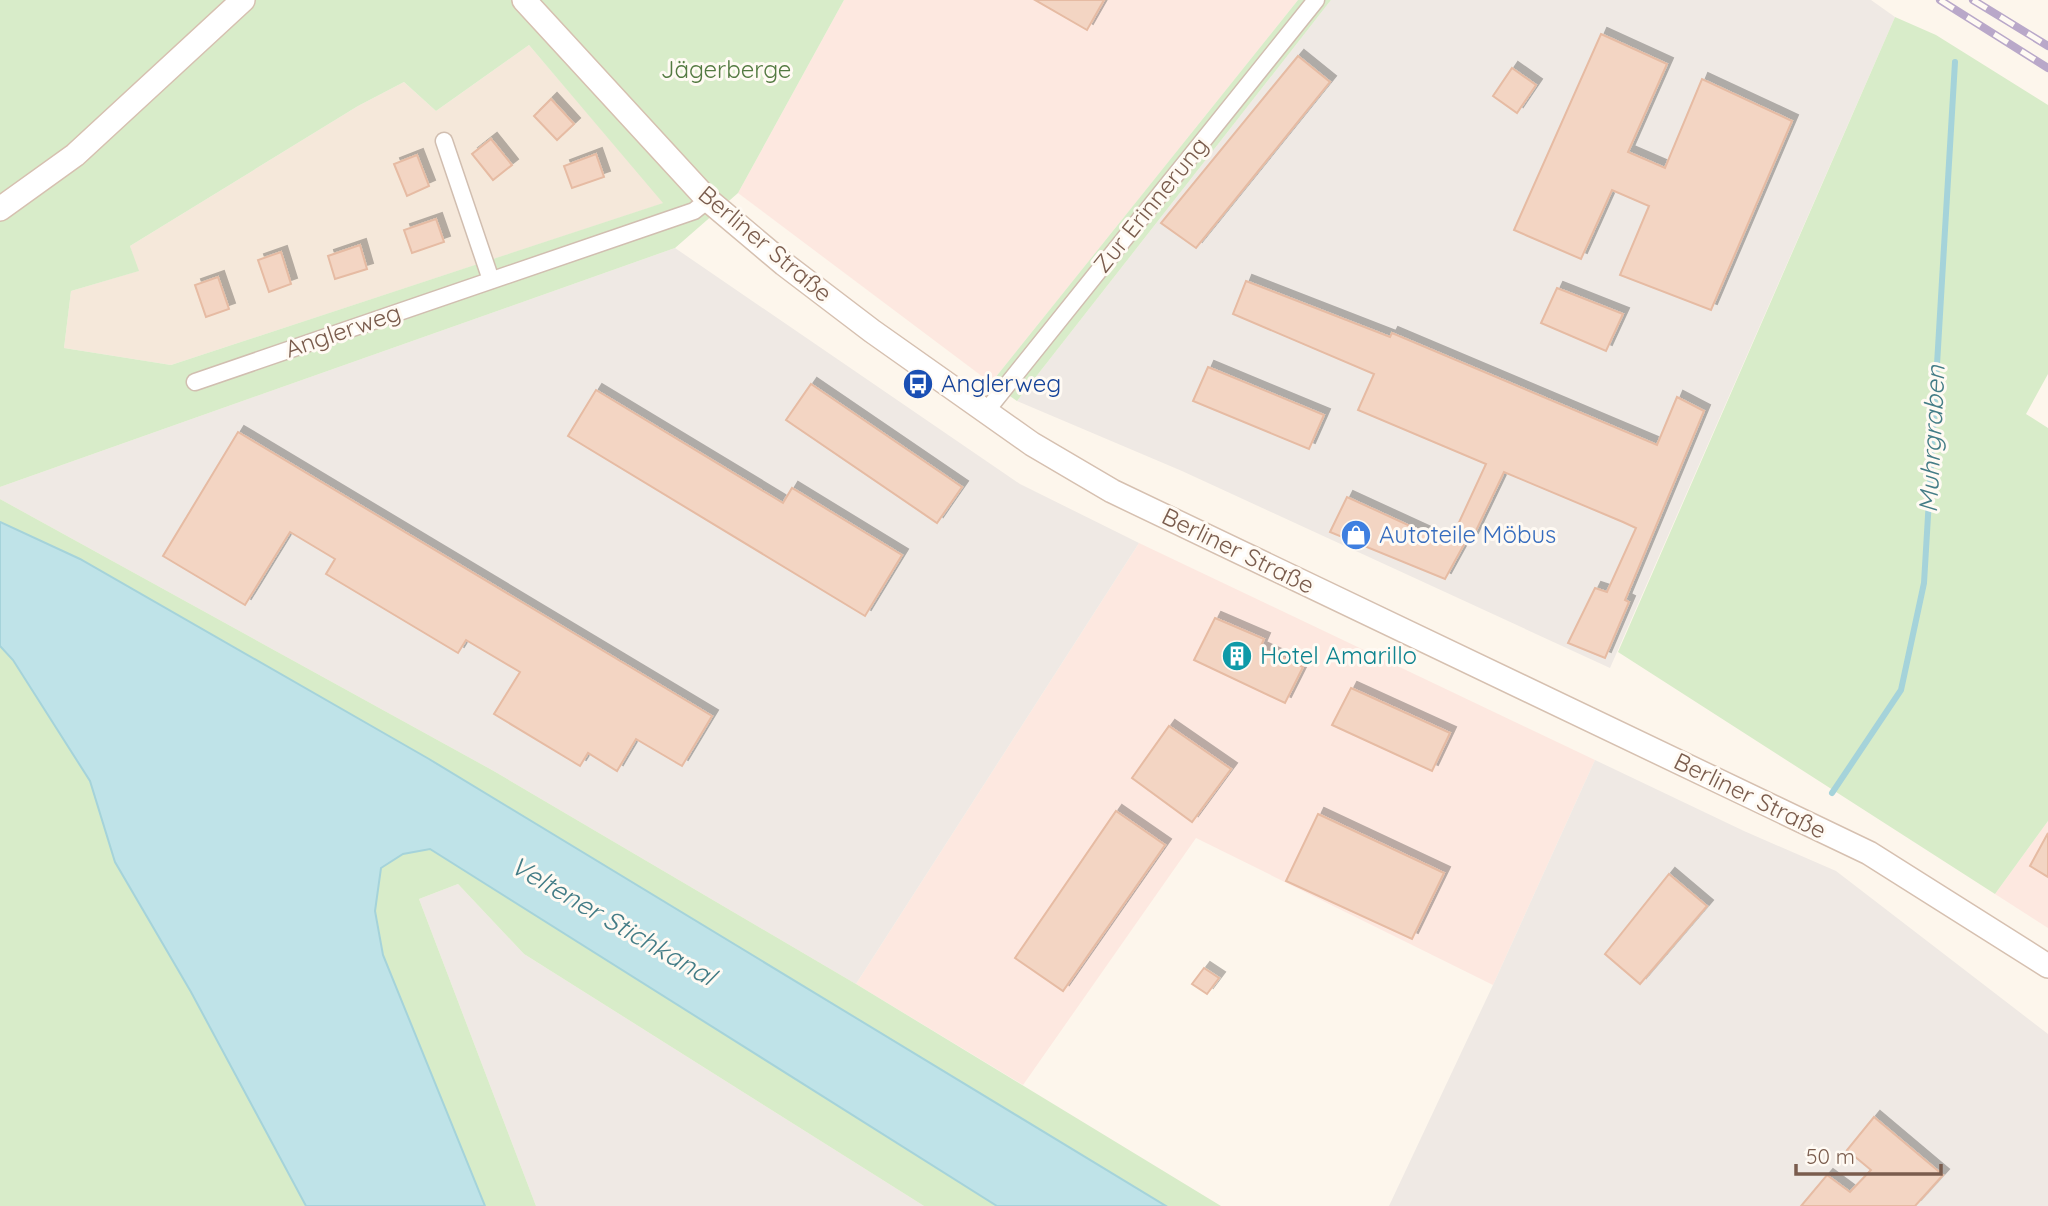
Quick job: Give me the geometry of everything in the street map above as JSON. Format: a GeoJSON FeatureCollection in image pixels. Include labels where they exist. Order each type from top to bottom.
{"type":"FeatureCollection","features":[{"type":"Feature","properties":{"kind":"main road"},"geometry":{"type":"LineString","coordinates":[[0,209],[75,155],[243,0]]}},
{"type":"Feature","properties":{"kind":"main road","name":"Berliner Straße"},"geometry":{"type":"LineString","coordinates":[[524,0],[708,200],[784,264],[1032,444],[1112,491],[1869,853],[2048,966]]}},
{"type":"Feature","properties":{"kind":"street","name":"Zur Erinnerung"},"geometry":{"type":"LineString","coordinates":[[987,410],[1316,0]]}},
{"type":"Feature","properties":{"kind":"street"},"geometry":{"type":"LineString","coordinates":[[444,141],[491,280]]}},
{"type":"Feature","properties":{"kind":"street","name":"Anglerweg"},"geometry":{"type":"LineString","coordinates":[[195,382],[694,211],[708,200]]}},
{"type":"Feature","properties":{"kind":"shaded area"},"geometry":{"type":"Polygon","coordinates":[[[844,0],[1298,0],[991,383],[738,193],[844,0]]]}},
{"type":"Feature","properties":{"kind":"shaded area"},"geometry":{"type":"Polygon","coordinates":[[[1331,0],[1871,0],[1895,17],[1610,668],[1182,471],[1017,401],[1331,0]]]}},
{"type":"Feature","properties":{"kind":"shaded area"},"geometry":{"type":"Polygon","coordinates":[[[529,45],[664,203],[171,365],[64,348],[71,291],[138,271],[130,246],[358,106],[404,82],[436,111],[529,45]]]}},
{"type":"Feature","properties":{"kind":"shaded area"},"geometry":{"type":"Polygon","coordinates":[[[675,248],[1020,484],[1139,543],[856,984],[492,770],[0,499],[0,487],[675,248]]]}},
{"type":"Feature","properties":{"kind":"shaded area"},"geometry":{"type":"Polygon","coordinates":[[[1139,543],[1595,760],[1493,985],[1196,838],[1023,1085],[856,984],[1139,543]]]}},
{"type":"Feature","properties":{"kind":"shaded area"},"geometry":{"type":"Polygon","coordinates":[[[1595,760],[1744,831],[1836,871],[2048,1034],[2048,1206],[1389,1206],[1595,760]]]}},
{"type":"Feature","properties":{"kind":"shaded area"},"geometry":{"type":"Polygon","coordinates":[[[2048,821],[2048,928],[1995,894],[2048,821]]]}},
{"type":"Feature","properties":{"kind":"shaded area"},"geometry":{"type":"Polygon","coordinates":[[[458,884],[524,954],[924,1206],[536,1206],[419,899],[458,884]]]}},
{"type":"Feature","properties":{"kind":"green space","name":"Jägerberge"},"geometry":{"type":"Polygon","coordinates":[[[0,0],[844,0],[738,193],[675,248],[0,487],[0,0]],[[529,45],[436,111],[404,82],[358,106],[130,246],[139,271],[71,291],[64,348],[171,365],[663,203],[529,45]]]}},
{"type":"Feature","properties":{"kind":"green space"},"geometry":{"type":"Polygon","coordinates":[[[1298,0],[1331,0],[1017,401],[991,383],[1298,0]]]}},
{"type":"Feature","properties":{"kind":"green space"},"geometry":{"type":"Polygon","coordinates":[[[1895,17],[1936,35],[2048,105],[2048,374],[2026,414],[2048,428],[2048,821],[1995,894],[1618,652],[1895,17]]]}},
{"type":"Feature","properties":{"kind":"green space"},"geometry":{"type":"Polygon","coordinates":[[[0,499],[492,770],[856,984],[1221,1206],[1166,1206],[429,759],[80,559],[0,522],[0,499]]]}},
{"type":"Feature","properties":{"kind":"green space"},"geometry":{"type":"Polygon","coordinates":[[[0,646],[13,660],[90,781],[115,862],[191,992],[306,1206],[0,1206],[0,646]]]}},
{"type":"Feature","properties":{"kind":"green space"},"geometry":{"type":"Polygon","coordinates":[[[430,849],[997,1206],[924,1206],[524,954],[458,884],[419,899],[536,1206],[485,1206],[383,955],[375,911],[381,868],[403,854],[430,849]]]}},
{"type":"Feature","properties":{"kind":"water","name":"Veltener Stichkanal"},"geometry":{"type":"Polygon","coordinates":[[[0,522],[80,559],[429,759],[1166,1206],[997,1206],[430,849],[403,854],[381,868],[375,911],[383,955],[485,1206],[306,1206],[191,992],[115,862],[90,781],[13,660],[0,646],[0,522]]]}},
{"type":"Feature","properties":{"kind":"building"},"geometry":{"type":"Polygon","coordinates":[[[1035,0],[1104,0],[1087,30],[1035,0]]]}},
{"type":"Feature","properties":{"kind":"building"},"geometry":{"type":"Polygon","coordinates":[[[1601,34],[1667,64],[1628,152],[1665,168],[1702,79],[1792,121],[1711,310],[1620,275],[1649,206],[1612,190],[1581,259],[1514,230],[1601,34]]]}},
{"type":"Feature","properties":{"kind":"building"},"geometry":{"type":"Polygon","coordinates":[[[1298,56],[1330,82],[1196,248],[1161,223],[1298,56]]]}},
{"type":"Feature","properties":{"kind":"building"},"geometry":{"type":"Polygon","coordinates":[[[1512,68],[1536,85],[1517,113],[1493,96],[1512,68]]]}},
{"type":"Feature","properties":{"kind":"building"},"geometry":{"type":"Polygon","coordinates":[[[551,99],[574,124],[557,140],[534,116],[551,99]]]}},
{"type":"Feature","properties":{"kind":"building"},"geometry":{"type":"Polygon","coordinates":[[[491,139],[512,165],[493,180],[472,154],[491,139]]]}},
{"type":"Feature","properties":{"kind":"building"},"geometry":{"type":"Polygon","coordinates":[[[596,154],[604,177],[572,188],[564,166],[596,154]]]}},
{"type":"Feature","properties":{"kind":"building"},"geometry":{"type":"Polygon","coordinates":[[[417,155],[429,186],[407,196],[394,164],[417,155]]]}},
{"type":"Feature","properties":{"kind":"building"},"geometry":{"type":"Polygon","coordinates":[[[436,219],[444,242],[412,253],[404,230],[436,219]]]}},
{"type":"Feature","properties":{"kind":"building"},"geometry":{"type":"Polygon","coordinates":[[[360,245],[367,269],[335,279],[328,256],[360,245]]]}},
{"type":"Feature","properties":{"kind":"building"},"geometry":{"type":"Polygon","coordinates":[[[281,252],[291,284],[269,292],[258,260],[281,252]]]}},
{"type":"Feature","properties":{"kind":"building"},"geometry":{"type":"Polygon","coordinates":[[[218,277],[229,309],[206,317],[195,285],[218,277]]]}},
{"type":"Feature","properties":{"kind":"building"},"geometry":{"type":"Polygon","coordinates":[[[1246,281],[1390,337],[1392,333],[1657,445],[1677,397],[1704,411],[1625,600],[1629,602],[1605,658],[1568,643],[1595,588],[1607,592],[1636,528],[1623,522],[1504,472],[1472,539],[1468,537],[1445,579],[1330,532],[1347,497],[1449,544],[1486,464],[1358,410],[1374,374],[1233,314],[1246,281]]]}},
{"type":"Feature","properties":{"kind":"building"},"geometry":{"type":"Polygon","coordinates":[[[1557,288],[1623,314],[1606,351],[1541,323],[1557,288]]]}},
{"type":"Feature","properties":{"kind":"building"},"geometry":{"type":"Polygon","coordinates":[[[1208,367],[1324,415],[1309,449],[1193,401],[1208,367]]]}},
{"type":"Feature","properties":{"kind":"building"},"geometry":{"type":"Polygon","coordinates":[[[811,384],[962,487],[937,523],[786,420],[811,384]]]}},
{"type":"Feature","properties":{"kind":"building"},"geometry":{"type":"Polygon","coordinates":[[[596,390],[783,503],[792,488],[902,555],[865,616],[568,436],[596,390]]]}},
{"type":"Feature","properties":{"kind":"building"},"geometry":{"type":"Polygon","coordinates":[[[238,432],[712,716],[682,766],[636,739],[617,771],[588,753],[580,766],[494,714],[520,672],[466,640],[458,653],[326,574],[335,559],[290,532],[245,605],[163,556],[238,432]]]}},
{"type":"Feature","properties":{"kind":"building","name":"Hotel Amarillo"},"geometry":{"type":"Polygon","coordinates":[[[1215,618],[1264,639],[1260,648],[1303,667],[1285,703],[1194,660],[1215,618]]]}},
{"type":"Feature","properties":{"kind":"building"},"geometry":{"type":"Polygon","coordinates":[[[1351,688],[1450,733],[1432,771],[1332,725],[1351,688]]]}},
{"type":"Feature","properties":{"kind":"building"},"geometry":{"type":"Polygon","coordinates":[[[1169,726],[1231,769],[1192,822],[1132,778],[1169,726]]]}},
{"type":"Feature","properties":{"kind":"building"},"geometry":{"type":"Polygon","coordinates":[[[1116,811],[1165,845],[1063,991],[1015,958],[1116,811]]]}},
{"type":"Feature","properties":{"kind":"building"},"geometry":{"type":"Polygon","coordinates":[[[1318,814],[1444,873],[1412,939],[1286,881],[1318,814]]]}},
{"type":"Feature","properties":{"kind":"building"},"geometry":{"type":"Polygon","coordinates":[[[2048,833],[2048,877],[2030,866],[2048,833]]]}},
{"type":"Feature","properties":{"kind":"building"},"geometry":{"type":"Polygon","coordinates":[[[1669,874],[1707,906],[1640,984],[1605,954],[1669,874]]]}},
{"type":"Feature","properties":{"kind":"building"},"geometry":{"type":"Polygon","coordinates":[[[1204,968],[1219,978],[1207,994],[1192,984],[1204,968]]]}},
{"type":"Feature","properties":{"kind":"building"},"geometry":{"type":"Polygon","coordinates":[[[1874,1117],[1943,1175],[1915,1206],[1801,1206],[1827,1175],[1850,1192],[1871,1170],[1847,1150],[1874,1117]]]}},
{"type":"Feature","properties":{"kind":"waterway","name":"Muhrgraben"},"geometry":{"type":"LineString","coordinates":[[1832,793],[1901,690],[1924,583],[1955,62]]}},
{"type":"Feature","properties":{"kind":"railway"},"geometry":{"type":"LineString","coordinates":[[1940,0],[2048,68]]}},
{"type":"Feature","properties":{"kind":"railway"},"geometry":{"type":"LineString","coordinates":[[1973,0],[2048,46]]}},
{"type":"Feature","properties":{"kind":"place","name":"Anglerweg"},"geometry":{"type":"Point","coordinates":[918,384]}},
{"type":"Feature","properties":{"kind":"place","name":"Autoteile Möbus"},"geometry":{"type":"Point","coordinates":[1356,535]}},
{"type":"Feature","properties":{"kind":"place","name":"Hotel Amarillo"},"geometry":{"type":"Point","coordinates":[1237,656]}}]}
